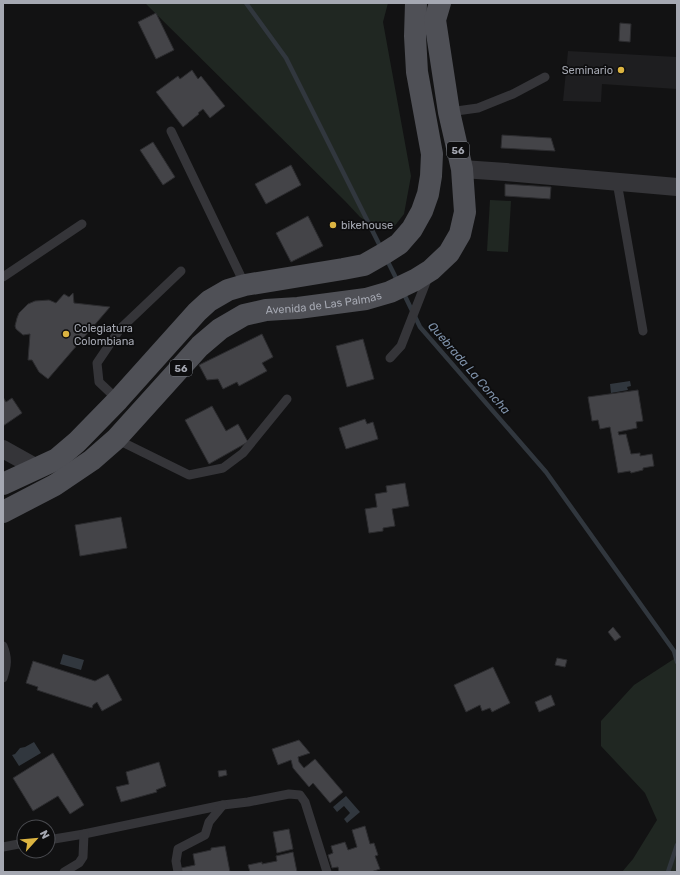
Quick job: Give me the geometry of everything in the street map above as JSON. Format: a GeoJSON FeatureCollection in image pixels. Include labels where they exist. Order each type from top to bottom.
{"type":"FeatureCollection","features":[{"type":"Feature","properties":{"kind":"main road","name":"56"},"geometry":{"type":"LineString","coordinates":[[3,484],[56,459],[78,442],[197,312],[209,302],[228,290],[245,285],[343,270],[364,265],[386,253],[398,244],[412,229],[422,211],[428,194],[432,154],[417,72],[415,36],[416,3]]}},
{"type":"Feature","properties":{"kind":"main road","name":"Avenida de Las Palmas"},"geometry":{"type":"LineString","coordinates":[[3,512],[55,485],[92,460],[116,439],[200,346],[220,329],[244,315],[266,310],[298,308],[366,299],[390,292],[423,275],[449,253],[460,234],[465,212],[462,169],[449,112],[435,20],[440,3]]}},
{"type":"Feature","properties":{"kind":"street"},"geometry":{"type":"LineString","coordinates":[[462,169],[677,187]]}},
{"type":"Feature","properties":{"kind":"street"},"geometry":{"type":"LineString","coordinates":[[3,449],[37,468]]}},
{"type":"Feature","properties":{"kind":"lane"},"geometry":{"type":"LineString","coordinates":[[449,112],[478,108],[513,94],[545,78]]}},
{"type":"Feature","properties":{"kind":"lane"},"geometry":{"type":"LineString","coordinates":[[171,131],[245,285]]}},
{"type":"Feature","properties":{"kind":"lane"},"geometry":{"type":"LineString","coordinates":[[617,182],[643,331]]}},
{"type":"Feature","properties":{"kind":"lane"},"geometry":{"type":"LineString","coordinates":[[3,277],[82,224]]}},
{"type":"Feature","properties":{"kind":"lane"},"geometry":{"type":"LineString","coordinates":[[118,400],[99,382],[97,363],[120,329],[181,271]]}},
{"type":"Feature","properties":{"kind":"lane"},"geometry":{"type":"LineString","coordinates":[[390,358],[401,346],[423,275]]}},
{"type":"Feature","properties":{"kind":"lane"},"geometry":{"type":"LineString","coordinates":[[116,439],[189,475],[223,468],[243,453],[287,399]]}},
{"type":"Feature","properties":{"kind":"lane"},"geometry":{"type":"LineString","coordinates":[[3,646],[7,655],[3,678]]}},
{"type":"Feature","properties":{"kind":"lane"},"geometry":{"type":"LineString","coordinates":[[56,839],[223,805],[289,794],[300,796],[305,802],[327,872]]}},
{"type":"Feature","properties":{"kind":"lane"},"geometry":{"type":"LineString","coordinates":[[178,872],[176,861],[178,849],[206,835],[209,822],[223,805]]}},
{"type":"Feature","properties":{"kind":"lane"},"geometry":{"type":"LineString","coordinates":[[64,872],[79,863],[83,857],[84,834]]}},
{"type":"Feature","properties":{"kind":"lane"},"geometry":{"type":"LineString","coordinates":[[3,847],[16,845]]}},
{"type":"Feature","properties":{"kind":"shaded area"},"geometry":{"type":"Polygon","coordinates":[[[145,3],[388,3],[383,22],[411,176],[404,214],[393,228],[379,230],[360,217],[145,3]]]}},
{"type":"Feature","properties":{"kind":"shaded area","name":"Seminario"},"geometry":{"type":"Polygon","coordinates":[[[568,51],[677,57],[677,89],[602,84],[601,102],[563,101],[568,51]]]}},
{"type":"Feature","properties":{"kind":"shaded area"},"geometry":{"type":"Polygon","coordinates":[[[490,200],[511,201],[508,252],[487,251],[490,200]]]}},
{"type":"Feature","properties":{"kind":"shaded area"},"geometry":{"type":"Polygon","coordinates":[[[630,381],[631,386],[627,387],[628,390],[611,393],[610,384],[630,381]]]}},
{"type":"Feature","properties":{"kind":"shaded area"},"geometry":{"type":"Polygon","coordinates":[[[63,654],[84,660],[81,670],[60,664],[63,654]]]}},
{"type":"Feature","properties":{"kind":"shaded area"},"geometry":{"type":"Polygon","coordinates":[[[677,657],[677,872],[622,872],[633,859],[657,820],[645,793],[601,746],[601,721],[634,685],[677,657]]]}},
{"type":"Feature","properties":{"kind":"shaded area"},"geometry":{"type":"Polygon","coordinates":[[[34,742],[41,753],[19,766],[12,755],[15,754],[20,748],[34,742]]]}},
{"type":"Feature","properties":{"kind":"shaded area"},"geometry":{"type":"Polygon","coordinates":[[[346,796],[360,812],[347,823],[344,819],[350,813],[344,806],[337,812],[333,807],[346,796]]]}},
{"type":"Feature","properties":{"kind":"building"},"geometry":{"type":"Polygon","coordinates":[[[156,13],[174,50],[156,59],[138,22],[156,13]]]}},
{"type":"Feature","properties":{"kind":"building"},"geometry":{"type":"Polygon","coordinates":[[[620,23],[631,24],[630,42],[619,41],[620,23]]]}},
{"type":"Feature","properties":{"kind":"building"},"geometry":{"type":"Polygon","coordinates":[[[192,70],[198,79],[201,76],[225,106],[210,118],[203,109],[183,127],[156,92],[178,76],[180,79],[192,70]]]}},
{"type":"Feature","properties":{"kind":"building"},"geometry":{"type":"Polygon","coordinates":[[[502,135],[551,138],[555,151],[501,148],[502,135]]]}},
{"type":"Feature","properties":{"kind":"building"},"geometry":{"type":"Polygon","coordinates":[[[153,142],[175,177],[163,185],[140,150],[153,142]]]}},
{"type":"Feature","properties":{"kind":"building"},"geometry":{"type":"Polygon","coordinates":[[[291,165],[301,185],[266,204],[255,184],[291,165]]]}},
{"type":"Feature","properties":{"kind":"building"},"geometry":{"type":"Polygon","coordinates":[[[505,184],[551,187],[550,199],[505,196],[505,184]]]}},
{"type":"Feature","properties":{"kind":"building"},"geometry":{"type":"Polygon","coordinates":[[[308,216],[323,246],[291,262],[276,233],[308,216]]]}},
{"type":"Feature","properties":{"kind":"building"},"geometry":{"type":"Polygon","coordinates":[[[73,293],[74,303],[110,307],[48,379],[39,372],[32,360],[28,360],[30,334],[23,335],[16,329],[15,326],[17,318],[19,313],[28,304],[35,301],[49,300],[56,303],[64,294],[69,297],[73,293]]]}},
{"type":"Feature","properties":{"kind":"building"},"geometry":{"type":"Polygon","coordinates":[[[262,334],[273,357],[262,363],[267,371],[239,386],[237,382],[223,389],[218,379],[207,380],[199,365],[262,334]]]}},
{"type":"Feature","properties":{"kind":"building"},"geometry":{"type":"Polygon","coordinates":[[[363,339],[374,379],[347,387],[336,346],[363,339]]]}},
{"type":"Feature","properties":{"kind":"building"},"geometry":{"type":"Polygon","coordinates":[[[638,390],[643,421],[636,422],[637,428],[618,432],[619,435],[626,434],[631,454],[640,453],[640,456],[652,454],[654,466],[643,468],[643,470],[631,473],[630,471],[618,473],[610,427],[600,429],[598,420],[592,421],[588,397],[638,390]]]}},
{"type":"Feature","properties":{"kind":"building"},"geometry":{"type":"Polygon","coordinates":[[[3,397],[6,402],[12,398],[22,413],[3,426],[3,397]]]}},
{"type":"Feature","properties":{"kind":"building"},"geometry":{"type":"Polygon","coordinates":[[[212,406],[226,431],[238,424],[248,442],[209,464],[185,420],[212,406]]]}},
{"type":"Feature","properties":{"kind":"building"},"geometry":{"type":"Polygon","coordinates":[[[365,419],[367,424],[373,422],[378,439],[346,449],[339,428],[365,419]]]}},
{"type":"Feature","properties":{"kind":"building"},"geometry":{"type":"Polygon","coordinates":[[[405,483],[409,506],[392,509],[395,526],[383,528],[383,531],[369,533],[365,509],[377,507],[375,494],[387,492],[386,486],[405,483]]]}},
{"type":"Feature","properties":{"kind":"building"},"geometry":{"type":"Polygon","coordinates":[[[121,517],[127,548],[80,556],[75,525],[121,517]]]}},
{"type":"Feature","properties":{"kind":"building"},"geometry":{"type":"Polygon","coordinates":[[[613,627],[621,637],[615,641],[608,632],[613,627]]]}},
{"type":"Feature","properties":{"kind":"building"},"geometry":{"type":"Polygon","coordinates":[[[557,658],[567,660],[565,667],[555,665],[557,658]]]}},
{"type":"Feature","properties":{"kind":"building"},"geometry":{"type":"Polygon","coordinates":[[[33,661],[95,681],[108,674],[122,700],[102,711],[97,702],[92,708],[37,690],[38,687],[26,683],[33,661]]]}},
{"type":"Feature","properties":{"kind":"building"},"geometry":{"type":"Polygon","coordinates":[[[493,667],[510,703],[492,712],[490,708],[482,711],[480,705],[466,712],[454,685],[493,667]]]}},
{"type":"Feature","properties":{"kind":"building"},"geometry":{"type":"Polygon","coordinates":[[[551,695],[555,705],[539,712],[535,702],[551,695]]]}},
{"type":"Feature","properties":{"kind":"building"},"geometry":{"type":"Polygon","coordinates":[[[299,740],[310,753],[298,757],[299,762],[304,768],[315,759],[343,792],[330,803],[313,783],[309,787],[293,768],[291,760],[278,765],[272,749],[299,740]]]}},
{"type":"Feature","properties":{"kind":"building"},"geometry":{"type":"Polygon","coordinates":[[[53,753],[84,805],[70,814],[58,796],[33,811],[13,778],[53,753]]]}},
{"type":"Feature","properties":{"kind":"building"},"geometry":{"type":"Polygon","coordinates":[[[159,762],[166,786],[156,790],[157,792],[121,802],[116,787],[129,784],[126,772],[159,762]]]}},
{"type":"Feature","properties":{"kind":"building"},"geometry":{"type":"Polygon","coordinates":[[[226,770],[227,775],[219,777],[218,771],[226,770]]]}},
{"type":"Feature","properties":{"kind":"building"},"geometry":{"type":"Polygon","coordinates":[[[365,826],[370,844],[374,843],[378,855],[375,856],[380,869],[371,872],[339,872],[338,867],[332,868],[328,855],[333,853],[331,846],[345,842],[348,850],[357,847],[352,830],[365,826]]]}},
{"type":"Feature","properties":{"kind":"building"},"geometry":{"type":"Polygon","coordinates":[[[289,829],[293,849],[277,853],[273,832],[289,829]]]}},
{"type":"Feature","properties":{"kind":"building"},"geometry":{"type":"Polygon","coordinates":[[[225,846],[230,872],[182,872],[181,868],[195,865],[193,854],[211,850],[211,848],[225,846]]]}},
{"type":"Feature","properties":{"kind":"building"},"geometry":{"type":"Polygon","coordinates":[[[293,852],[297,872],[250,872],[248,865],[277,861],[276,856],[293,852]]]}},
{"type":"Feature","properties":{"kind":"waterway","name":"Quebrada La Concha"},"geometry":{"type":"LineString","coordinates":[[246,3],[286,58],[381,248]]}},
{"type":"Feature","properties":{"kind":"waterway","name":"Quebrada La Concha"},"geometry":{"type":"LineString","coordinates":[[387,260],[398,282]]}},
{"type":"Feature","properties":{"kind":"waterway","name":"Quebrada La Concha"},"geometry":{"type":"LineString","coordinates":[[403,292],[420,327],[546,472],[674,651],[677,662]]}},
{"type":"Feature","properties":{"kind":"waterway","name":"Quebrada La Concha"},"geometry":{"type":"LineString","coordinates":[[668,872],[677,845]]}},
{"type":"Feature","properties":{"kind":"place","name":"Seminario"},"geometry":{"type":"Point","coordinates":[621,70]}},
{"type":"Feature","properties":{"kind":"place","name":"bikehouse"},"geometry":{"type":"Point","coordinates":[333,225]}},
{"type":"Feature","properties":{"kind":"place","name":"Colegiatura Colombiana"},"geometry":{"type":"Point","coordinates":[66,334]}}]}
